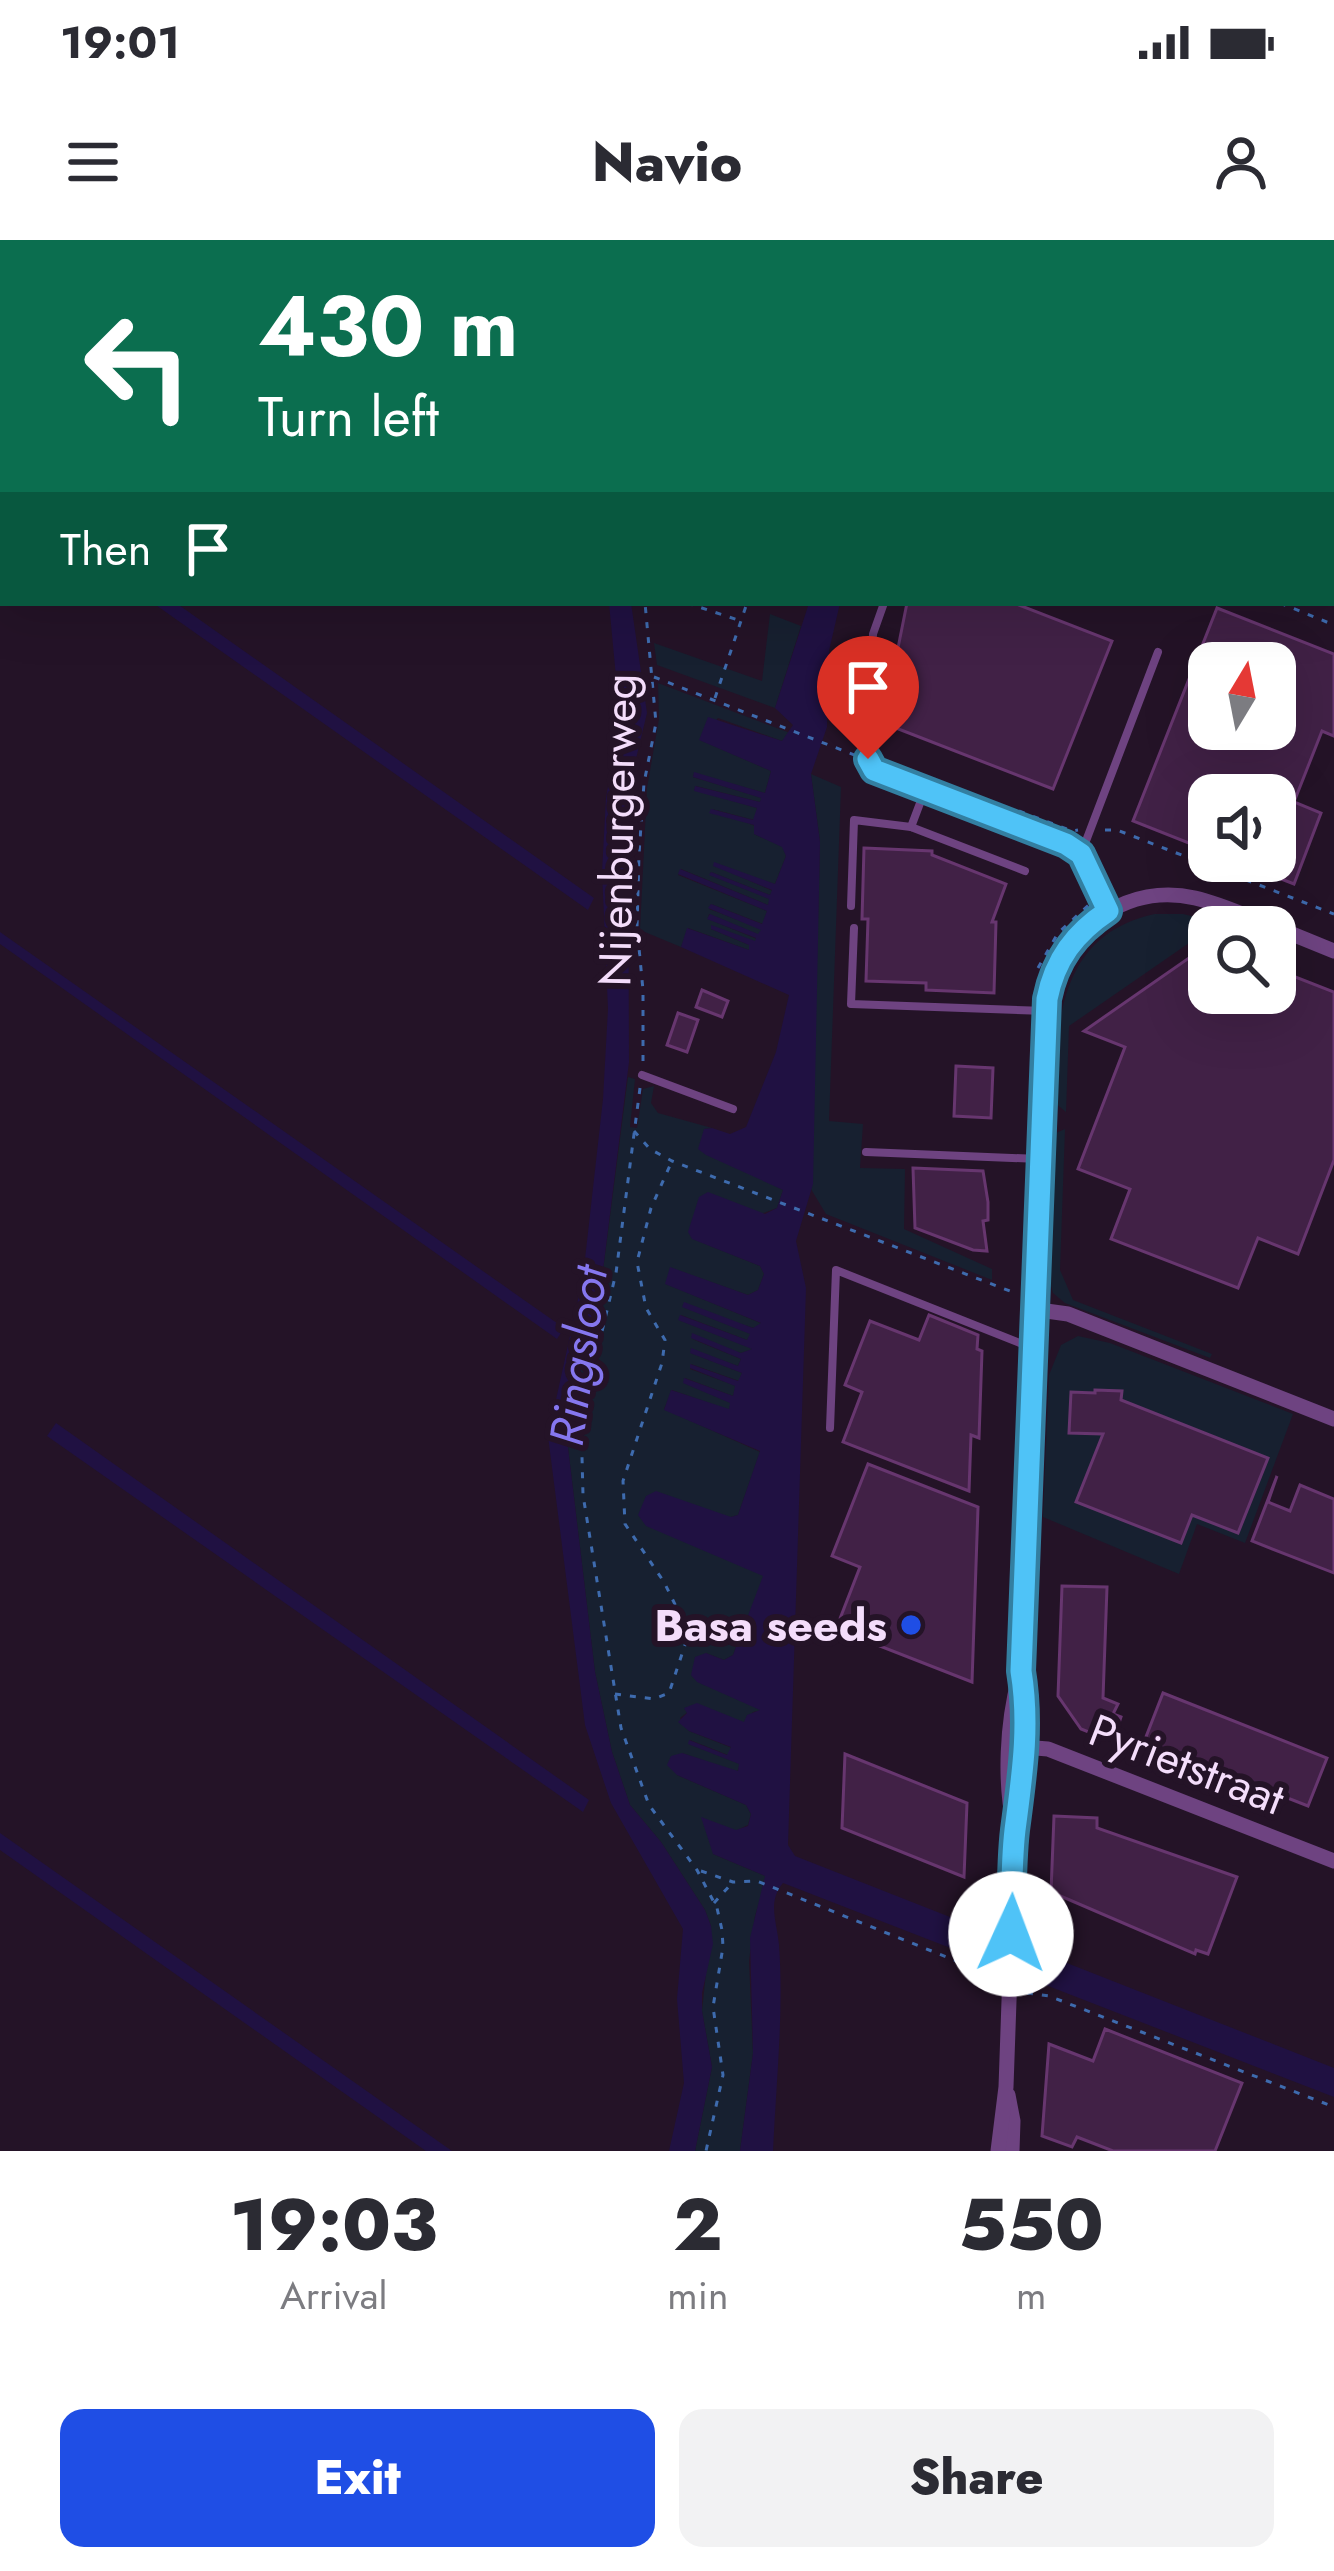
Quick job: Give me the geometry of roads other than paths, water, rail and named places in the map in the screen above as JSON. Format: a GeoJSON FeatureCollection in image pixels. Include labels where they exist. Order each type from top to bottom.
{"type":"FeatureCollection","features":[{"type":"Feature","properties":{"kind":"street"},"geometry":{"type":"LineString","coordinates":[[998,2151],[1006,2086],[1015,1829],[1009,1804],[1018,1747],[1013,1697],[1021,1671],[1032,1304],[1050,985],[1069,945],[1108,911],[1144,897],[1180,896],[1220,906]]}},
{"type":"Feature","properties":{"kind":"street"},"geometry":{"type":"LineString","coordinates":[[1296,936],[1334,951]]}},
{"type":"Feature","properties":{"kind":"street"},"geometry":{"type":"LineString","coordinates":[[1032,1304],[1334,1419]]}},
{"type":"Feature","properties":{"kind":"street","name":"Pyrietstraat"},"geometry":{"type":"LineString","coordinates":[[1018,1747],[1048,1749],[1334,1861]]}},
{"type":"Feature","properties":{"kind":"street"},"geometry":{"type":"LineString","coordinates":[[1006,2086],[1013,2121],[1012,2151]]}},
{"type":"Feature","properties":{"kind":"lane"},"geometry":{"type":"LineString","coordinates":[[883,606],[873,634],[868,759],[874,770],[1066,844],[1081,854],[1108,911]]}},
{"type":"Feature","properties":{"kind":"lane"},"geometry":{"type":"LineString","coordinates":[[1081,854],[1159,652]]}},
{"type":"Feature","properties":{"kind":"lane"},"geometry":{"type":"LineString","coordinates":[[911,827],[925,790]]}},
{"type":"Feature","properties":{"kind":"lane"},"geometry":{"type":"LineString","coordinates":[[851,906],[854,820],[911,827],[1025,871]]}},
{"type":"Feature","properties":{"kind":"lane"},"geometry":{"type":"LineString","coordinates":[[854,928],[851,1004],[1046,1011]]}},
{"type":"Feature","properties":{"kind":"lane"},"geometry":{"type":"LineString","coordinates":[[642,1075],[733,1109]]}},
{"type":"Feature","properties":{"kind":"lane"},"geometry":{"type":"LineString","coordinates":[[866,1152],[1039,1159]]}},
{"type":"Feature","properties":{"kind":"lane"},"geometry":{"type":"LineString","coordinates":[[830,1428],[836,1270],[1031,1348]]}},
{"type":"Feature","properties":{"kind":"water"},"geometry":{"type":"Polygon","coordinates":[[[157,606],[180,606],[594,898],[588,910],[157,606]]]}},
{"type":"Feature","properties":{"kind":"water","name":"Ringsloot"},"geometry":{"type":"Polygon","coordinates":[[[609,606],[631,606],[647,713],[628,792],[629,1062],[601,1286],[566,1431],[595,1672],[612,1752],[630,1805],[661,1842],[711,1926],[713,1944],[702,2011],[712,2067],[695,2151],[669,2151],[684,2083],[677,1999],[683,1929],[611,1803],[585,1725],[548,1436],[583,1277],[603,1099],[608,1009],[602,872],[606,798],[620,719],[609,606]]]}},
{"type":"Feature","properties":{"kind":"water"},"geometry":{"type":"Polygon","coordinates":[[[808,606],[839,606],[829,651],[827,727],[811,774],[820,842],[813,1184],[796,1241],[806,1288],[788,1845],[795,1856],[1334,2068],[1334,2097],[783,1883],[774,1905],[781,1996],[773,2151],[740,2151],[753,2053],[750,1938],[765,1876],[713,1854],[701,1817],[736,1830],[748,1826],[751,1814],[746,1805],[677,1775],[667,1765],[671,1756],[682,1753],[738,1771],[739,1764],[688,1744],[689,1740],[727,1755],[731,1747],[678,1722],[687,1713],[684,1708],[697,1703],[744,1722],[747,1715],[760,1710],[691,1675],[695,1657],[706,1653],[724,1660],[733,1655],[763,1576],[646,1526],[638,1515],[646,1496],[656,1491],[731,1517],[738,1515],[760,1451],[664,1410],[671,1390],[729,1409],[730,1403],[683,1383],[684,1378],[733,1396],[735,1386],[690,1364],[738,1381],[742,1373],[690,1353],[691,1348],[738,1366],[741,1359],[691,1338],[692,1333],[741,1353],[752,1349],[678,1320],[680,1315],[747,1340],[750,1334],[682,1307],[684,1302],[753,1328],[761,1323],[665,1284],[670,1267],[748,1295],[758,1290],[764,1274],[760,1266],[692,1239],[688,1232],[699,1197],[708,1192],[765,1214],[777,1208],[783,1190],[698,1149],[704,1129],[730,1134],[746,1127],[776,1052],[789,995],[681,947],[687,928],[749,950],[749,945],[711,925],[756,938],[707,919],[710,914],[758,934],[761,930],[708,908],[711,904],[762,924],[767,911],[678,874],[680,869],[768,905],[769,899],[709,875],[770,895],[772,890],[713,866],[714,862],[775,884],[786,856],[782,847],[754,834],[754,825],[709,813],[711,809],[753,820],[757,808],[694,791],[695,786],[760,802],[761,798],[693,777],[694,772],[765,793],[771,771],[699,740],[708,717],[782,741],[793,725],[775,708],[808,606]]]}},
{"type":"Feature","properties":{"kind":"water"},"geometry":{"type":"Polygon","coordinates":[[[0,932],[564,1328],[557,1339],[0,944],[0,932]]]}},
{"type":"Feature","properties":{"kind":"water"},"geometry":{"type":"Polygon","coordinates":[[[56,1423],[589,1800],[583,1812],[47,1436],[56,1423]]]}},
{"type":"Feature","properties":{"kind":"water"},"geometry":{"type":"Polygon","coordinates":[[[0,1833],[452,2151],[426,2151],[0,1850],[0,1833]]]}},
{"type":"Feature","properties":{"kind":"place","name":"Basa seeds"},"geometry":{"type":"Point","coordinates":[911,1625]}}]}
